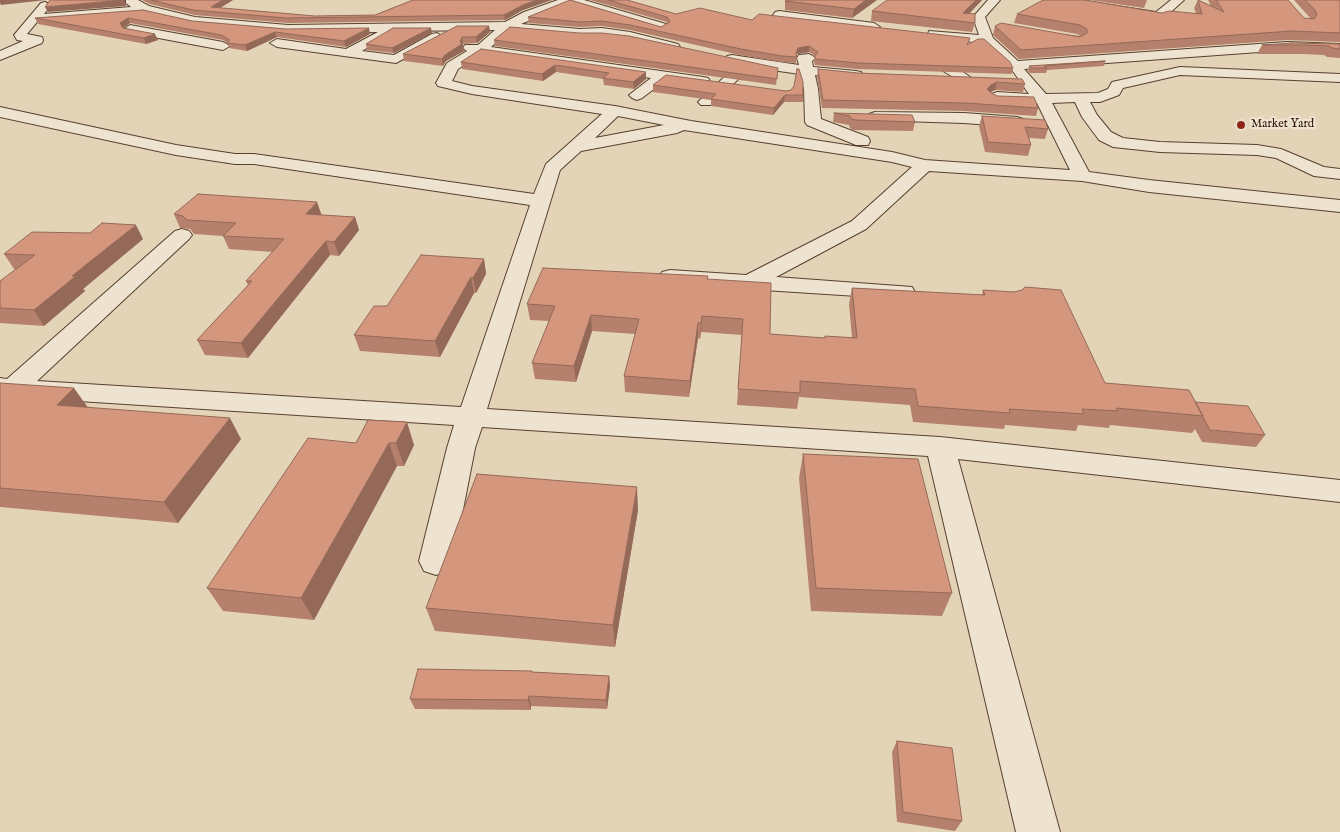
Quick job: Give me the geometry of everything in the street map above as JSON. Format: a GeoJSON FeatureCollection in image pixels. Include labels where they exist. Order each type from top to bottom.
{"type":"FeatureCollection","features":[{"type":"Feature","properties":{"kind":"street"},"geometry":{"type":"LineString","coordinates":[[0,56],[37,40],[20,35],[32,19],[52,0]]}},
{"type":"Feature","properties":{"kind":"street"},"geometry":{"type":"LineString","coordinates":[[132,0],[132,2],[145,9]]}},
{"type":"Feature","properties":{"kind":"street"},"geometry":{"type":"LineString","coordinates":[[677,32],[571,0],[528,15],[507,26],[482,49],[452,66],[443,83],[472,90],[615,111],[691,126],[892,157],[925,165],[1082,176],[1149,186],[1340,206]]}},
{"type":"Feature","properties":{"kind":"street"},"geometry":{"type":"LineString","coordinates":[[994,0],[979,17],[987,40],[1015,64],[1024,80],[1042,99],[1082,176]]}},
{"type":"Feature","properties":{"kind":"street"},"geometry":{"type":"LineString","coordinates":[[1062,1],[1159,16],[1178,0]]}},
{"type":"Feature","properties":{"kind":"street"},"geometry":{"type":"LineString","coordinates":[[172,14],[189,7]]}},
{"type":"Feature","properties":{"kind":"street"},"geometry":{"type":"LineString","coordinates":[[32,19],[145,9],[195,21],[288,29],[457,27],[485,22],[507,26],[602,32],[630,36],[684,49],[637,95]]}},
{"type":"Feature","properties":{"kind":"street"},"geometry":{"type":"LineString","coordinates":[[854,25],[869,14]]}},
{"type":"Feature","properties":{"kind":"street"},"geometry":{"type":"LineString","coordinates":[[778,15],[882,28]]}},
{"type":"Feature","properties":{"kind":"street"},"geometry":{"type":"LineString","coordinates":[[981,23],[1000,26]]}},
{"type":"Feature","properties":{"kind":"street"},"geometry":{"type":"LineString","coordinates":[[247,39],[241,38],[265,27]]}},
{"type":"Feature","properties":{"kind":"street"},"geometry":{"type":"LineString","coordinates":[[263,41],[396,59],[457,27]]}},
{"type":"Feature","properties":{"kind":"street"},"geometry":{"type":"LineString","coordinates":[[348,53],[393,28]]}},
{"type":"Feature","properties":{"kind":"street"},"geometry":{"type":"LineString","coordinates":[[130,29],[227,44],[204,54]]}},
{"type":"Feature","properties":{"kind":"street"},"geometry":{"type":"LineString","coordinates":[[523,72],[580,32]]}},
{"type":"Feature","properties":{"kind":"street"},"geometry":{"type":"LineString","coordinates":[[920,32],[987,40]]}},
{"type":"Feature","properties":{"kind":"street"},"geometry":{"type":"LineString","coordinates":[[601,62],[630,36]]}},
{"type":"Feature","properties":{"kind":"street"},"geometry":{"type":"LineString","coordinates":[[425,44],[482,49],[544,58],[601,62],[659,75],[741,87]]}},
{"type":"Feature","properties":{"kind":"street"},"geometry":{"type":"LineString","coordinates":[[1015,64],[1287,46],[1340,48]]}},
{"type":"Feature","properties":{"kind":"street"},"geometry":{"type":"LineString","coordinates":[[723,52],[744,62],[867,75]]}},
{"type":"Feature","properties":{"kind":"street"},"geometry":{"type":"LineString","coordinates":[[820,58],[804,58],[806,70],[818,89],[813,122],[864,142],[892,157]]}},
{"type":"Feature","properties":{"kind":"street"},"geometry":{"type":"LineString","coordinates":[[912,58],[921,58],[945,66],[968,78],[934,77]]}},
{"type":"Feature","properties":{"kind":"street"},"geometry":{"type":"LineString","coordinates":[[706,102],[725,85],[744,62]]}},
{"type":"Feature","properties":{"kind":"street"},"geometry":{"type":"LineString","coordinates":[[786,84],[788,68]]}},
{"type":"Feature","properties":{"kind":"street"},"geometry":{"type":"LineString","coordinates":[[980,120],[976,99],[1100,98],[1114,92],[1117,85],[1180,71],[1340,78]]}},
{"type":"Feature","properties":{"kind":"street"},"geometry":{"type":"LineString","coordinates":[[1007,80],[1024,80]]}},
{"type":"Feature","properties":{"kind":"street"},"geometry":{"type":"LineString","coordinates":[[1080,98],[1090,117],[1105,136],[1118,143],[1160,147],[1257,150],[1281,154],[1320,172],[1340,174]]}},
{"type":"Feature","properties":{"kind":"street"},"geometry":{"type":"LineString","coordinates":[[436,560],[470,416],[528,269],[541,201],[552,168],[615,111]]}},
{"type":"Feature","properties":{"kind":"street"},"geometry":{"type":"LineString","coordinates":[[0,112],[176,150],[541,201]]}},
{"type":"Feature","properties":{"kind":"street"},"geometry":{"type":"LineString","coordinates":[[814,115],[842,116]]}},
{"type":"Feature","properties":{"kind":"street"},"geometry":{"type":"LineString","coordinates":[[861,116],[980,120],[1055,125]]}},
{"type":"Feature","properties":{"kind":"street"},"geometry":{"type":"LineString","coordinates":[[575,147],[691,126]]}},
{"type":"Feature","properties":{"kind":"street"},"geometry":{"type":"LineString","coordinates":[[752,281],[859,225],[925,165]]}},
{"type":"Feature","properties":{"kind":"street"},"geometry":{"type":"LineString","coordinates":[[7,387],[182,235]]}},
{"type":"Feature","properties":{"kind":"street"},"geometry":{"type":"LineString","coordinates":[[645,275],[929,294]]}},
{"type":"Feature","properties":{"kind":"street"},"geometry":{"type":"LineString","coordinates":[[7,387],[940,447],[1340,491]]}},
{"type":"Feature","properties":{"kind":"street"},"geometry":{"type":"LineString","coordinates":[[940,447],[1038,832]]}},
{"type":"Feature","properties":{"kind":"building"},"geometry":{"type":"Polygon","coordinates":[[[50,0],[124,0],[45,7],[50,0]]]}},
{"type":"Feature","properties":{"kind":"building"},"geometry":{"type":"Polygon","coordinates":[[[151,0],[223,0],[211,7],[315,16],[375,15],[413,0],[537,0],[504,15],[286,18],[193,10],[151,0]]]}},
{"type":"Feature","properties":{"kind":"building"},"geometry":{"type":"Polygon","coordinates":[[[570,0],[661,27],[670,22],[667,17],[608,0],[627,0],[676,14],[700,8],[752,20],[759,14],[970,38],[967,45],[978,39],[984,39],[1010,62],[1013,68],[858,63],[815,59],[818,52],[809,46],[798,48],[797,57],[782,56],[630,25],[602,21],[580,22],[528,17],[570,0]]]}},
{"type":"Feature","properties":{"kind":"building"},"geometry":{"type":"Polygon","coordinates":[[[866,0],[854,9],[785,1],[866,0]]]}},
{"type":"Feature","properties":{"kind":"building"},"geometry":{"type":"Polygon","coordinates":[[[887,0],[976,0],[963,13],[975,14],[975,23],[872,11],[887,0]]]}},
{"type":"Feature","properties":{"kind":"building"},"geometry":{"type":"Polygon","coordinates":[[[1043,0],[1085,0],[1162,13],[1169,11],[1202,14],[1198,0],[1224,12],[1216,0],[1288,0],[1304,18],[1314,19],[1317,15],[1315,10],[1305,0],[1340,0],[1340,33],[1292,31],[1021,50],[995,26],[1001,23],[1080,37],[1087,33],[1087,29],[1080,25],[1017,14],[1043,0]]]}},
{"type":"Feature","properties":{"kind":"building"},"geometry":{"type":"Polygon","coordinates":[[[143,10],[192,21],[286,29],[369,28],[344,41],[275,32],[245,45],[227,43],[230,40],[221,35],[128,18],[120,23],[123,28],[155,34],[144,38],[35,18],[143,10]]]}},
{"type":"Feature","properties":{"kind":"building"},"geometry":{"type":"Polygon","coordinates":[[[457,26],[489,26],[476,37],[462,37],[460,42],[462,44],[442,59],[403,54],[457,26]]]}},
{"type":"Feature","properties":{"kind":"building"},"geometry":{"type":"Polygon","coordinates":[[[510,27],[629,36],[778,68],[777,79],[494,40],[510,27]]]}},
{"type":"Feature","properties":{"kind":"building"},"geometry":{"type":"Polygon","coordinates":[[[393,28],[431,28],[392,48],[366,44],[393,28]]]}},
{"type":"Feature","properties":{"kind":"building"},"geometry":{"type":"Polygon","coordinates":[[[1292,43],[1340,44],[1340,49],[1329,46],[1262,45],[1292,43]]]}},
{"type":"Feature","properties":{"kind":"building"},"geometry":{"type":"Polygon","coordinates":[[[481,49],[646,72],[633,82],[603,78],[609,73],[555,65],[542,74],[461,62],[481,49]]]}},
{"type":"Feature","properties":{"kind":"building"},"geometry":{"type":"Polygon","coordinates":[[[1105,61],[1044,66],[1047,68],[1032,68],[1029,66],[1105,61]]]}},
{"type":"Feature","properties":{"kind":"building"},"geometry":{"type":"Polygon","coordinates":[[[797,69],[799,69],[803,82],[803,95],[785,95],[774,108],[711,99],[716,94],[653,85],[666,75],[786,91],[791,90],[794,86],[797,69]]]}},
{"type":"Feature","properties":{"kind":"building"},"geometry":{"type":"Polygon","coordinates":[[[818,69],[858,73],[1022,79],[1025,84],[997,82],[987,89],[997,96],[1034,97],[1038,108],[966,103],[823,100],[818,69]]]}},
{"type":"Feature","properties":{"kind":"building"},"geometry":{"type":"Polygon","coordinates":[[[834,113],[912,115],[915,122],[855,120],[851,119],[850,116],[834,113]]]}},
{"type":"Feature","properties":{"kind":"building"},"geometry":{"type":"Polygon","coordinates":[[[982,116],[1045,120],[1048,129],[1025,127],[1031,145],[988,142],[982,116]]]}},
{"type":"Feature","properties":{"kind":"building"},"geometry":{"type":"Polygon","coordinates":[[[198,194],[317,202],[306,214],[355,217],[334,242],[326,241],[241,343],[197,340],[252,281],[246,281],[284,239],[223,236],[236,223],[187,220],[183,216],[174,214],[198,194]]]}},
{"type":"Feature","properties":{"kind":"building"},"geometry":{"type":"Polygon","coordinates":[[[102,223],[136,225],[72,276],[76,276],[34,310],[0,308],[0,281],[35,255],[4,254],[32,232],[90,233],[102,223]]]}},
{"type":"Feature","properties":{"kind":"building"},"geometry":{"type":"Polygon","coordinates":[[[421,255],[484,259],[473,278],[471,277],[435,341],[354,335],[374,306],[387,306],[421,255]]]}},
{"type":"Feature","properties":{"kind":"building"},"geometry":{"type":"Polygon","coordinates":[[[543,268],[708,276],[707,279],[771,283],[770,334],[825,338],[825,336],[857,338],[852,288],[985,295],[983,290],[1014,292],[1025,287],[1061,290],[1105,383],[1189,390],[1203,416],[1116,408],[1118,411],[1082,409],[1084,414],[1009,409],[1010,413],[918,406],[915,389],[800,381],[800,393],[738,389],[743,319],[702,316],[701,323],[698,323],[690,381],[624,376],[639,319],[591,315],[574,366],[532,363],[555,306],[527,304],[543,268]]]}},
{"type":"Feature","properties":{"kind":"building"},"geometry":{"type":"Polygon","coordinates":[[[0,383],[74,388],[57,405],[230,418],[164,502],[0,488],[0,383]]]}},
{"type":"Feature","properties":{"kind":"building"},"geometry":{"type":"Polygon","coordinates":[[[1195,402],[1248,406],[1265,435],[1210,430],[1195,402]]]}},
{"type":"Feature","properties":{"kind":"building"},"geometry":{"type":"Polygon","coordinates":[[[368,420],[407,422],[396,443],[389,443],[301,598],[207,588],[308,438],[356,443],[368,420]]]}},
{"type":"Feature","properties":{"kind":"building"},"geometry":{"type":"Polygon","coordinates":[[[803,454],[918,459],[952,593],[816,588],[803,454]]]}},
{"type":"Feature","properties":{"kind":"building"},"geometry":{"type":"Polygon","coordinates":[[[477,474],[637,487],[613,625],[426,608],[477,474]]]}},
{"type":"Feature","properties":{"kind":"building"},"geometry":{"type":"Polygon","coordinates":[[[418,669],[532,671],[609,676],[606,700],[529,696],[528,700],[410,699],[418,669]]]}},
{"type":"Feature","properties":{"kind":"building"},"geometry":{"type":"Polygon","coordinates":[[[897,741],[952,748],[962,821],[903,812],[897,741]]]}},
{"type":"Feature","properties":{"kind":"place","name":"Market Yard"},"geometry":{"type":"Point","coordinates":[1241,125]}}]}
